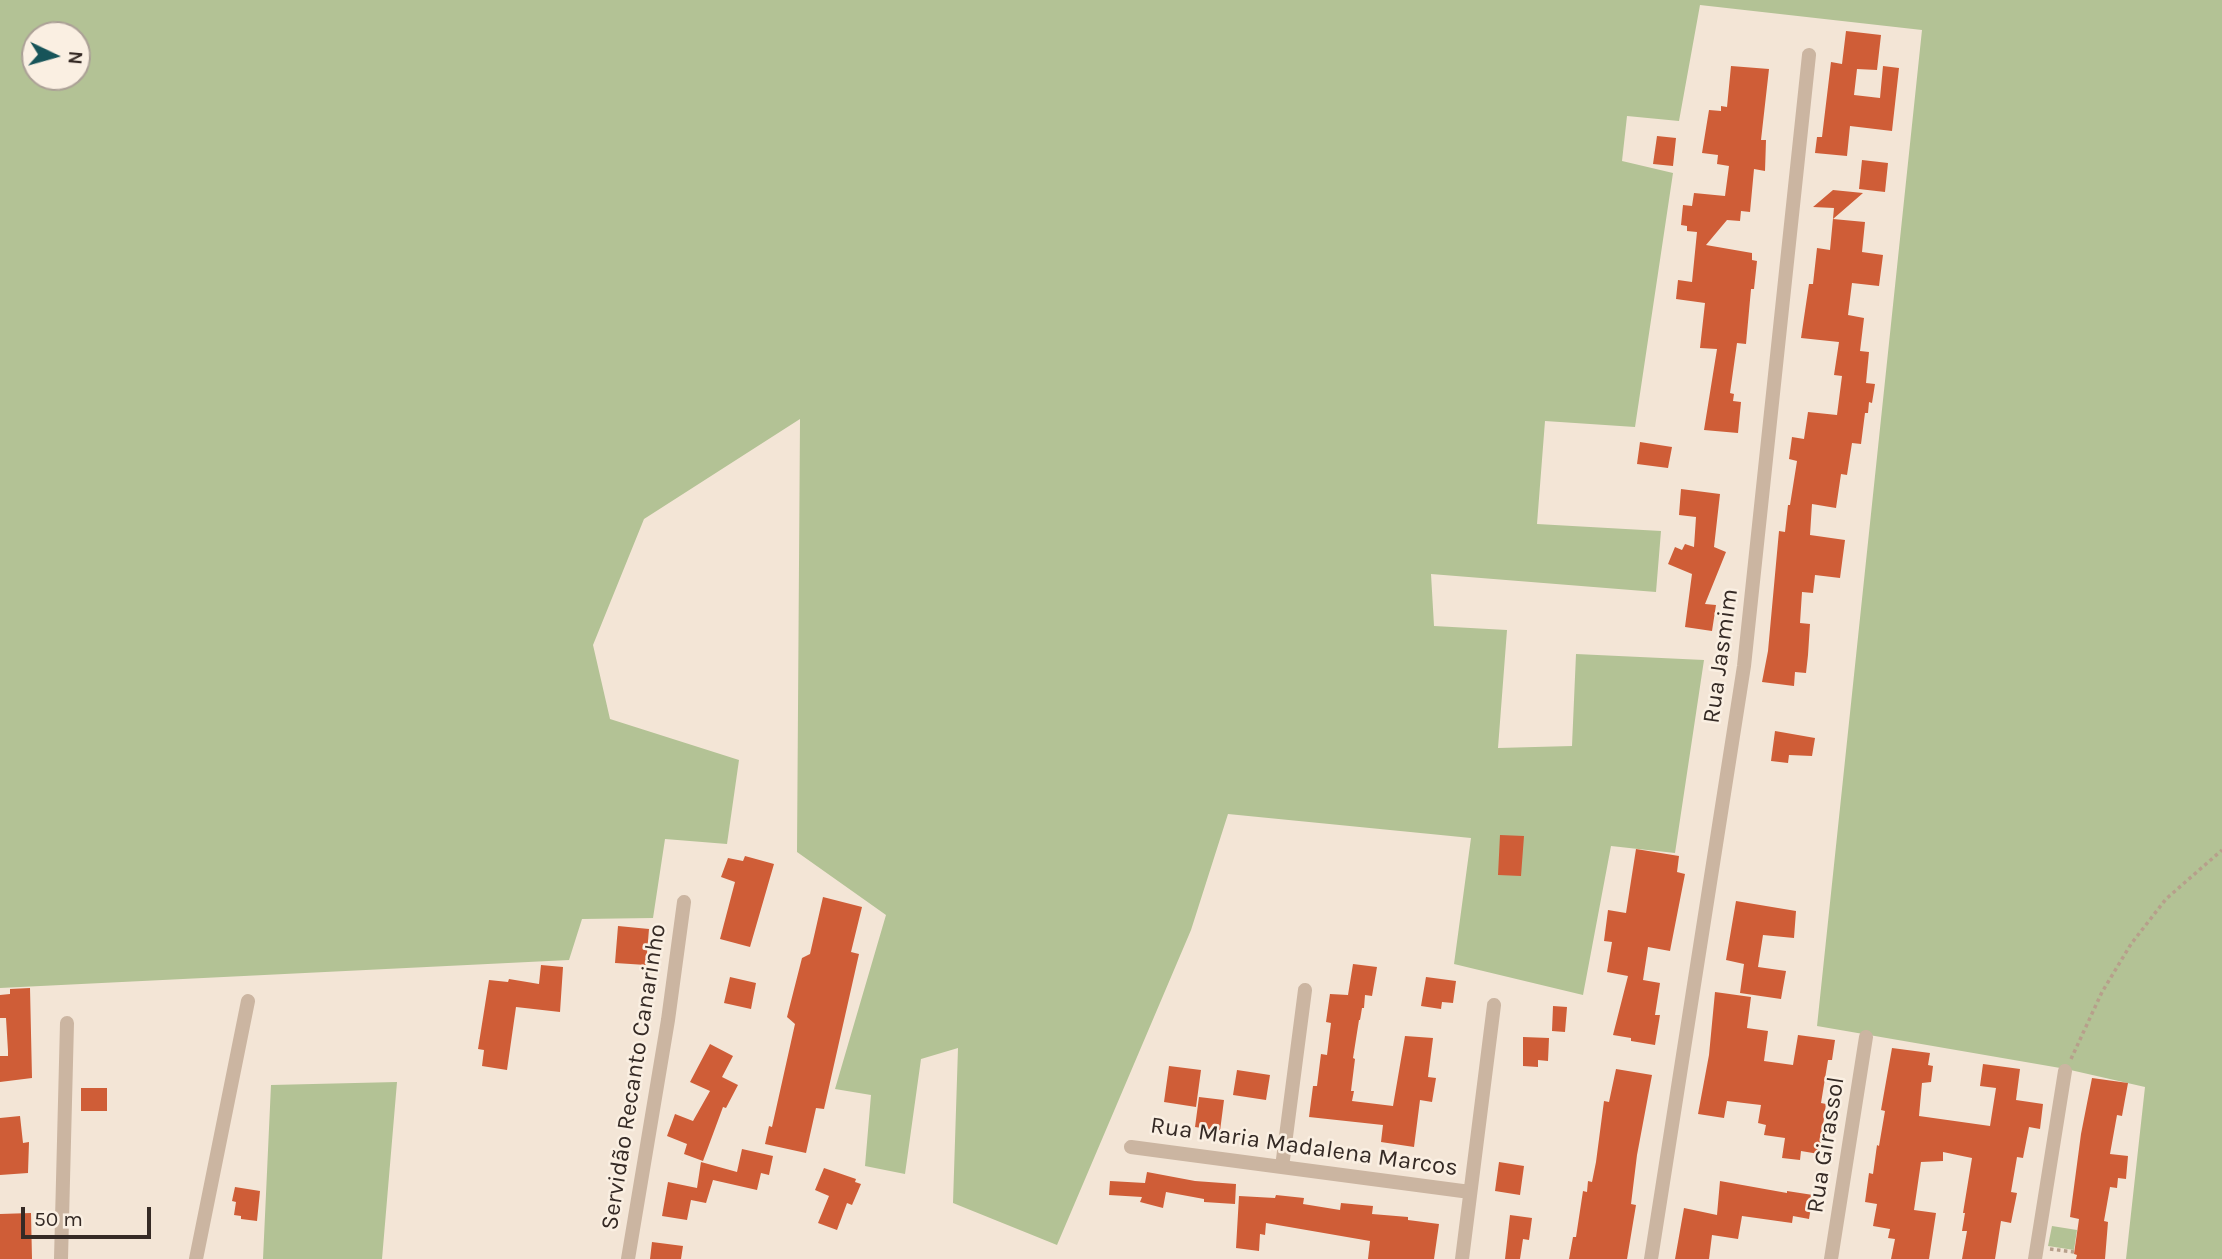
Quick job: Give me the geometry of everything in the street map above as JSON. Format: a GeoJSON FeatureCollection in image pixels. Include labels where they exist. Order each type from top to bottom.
{"type":"FeatureCollection","features":[{"type":"Feature","properties":{"kind":"street","name":"Rua Jasmim"},"geometry":{"type":"LineString","coordinates":[[1651,1259],[1744,666],[1810,55]]}},
{"type":"Feature","properties":{"kind":"street","name":"Servidão Recanto Canarinho"},"geometry":{"type":"LineString","coordinates":[[628,1259],[668,1020],[684,902]]}},
{"type":"Feature","properties":{"kind":"street"},"geometry":{"type":"LineString","coordinates":[[1282,1167],[1305,990]]}},
{"type":"Feature","properties":{"kind":"street"},"geometry":{"type":"LineString","coordinates":[[196,1259],[248,1001]]}},
{"type":"Feature","properties":{"kind":"street"},"geometry":{"type":"LineString","coordinates":[[1462,1259],[1494,1005]]}},
{"type":"Feature","properties":{"kind":"street"},"geometry":{"type":"LineString","coordinates":[[61,1259],[67,1023]]}},
{"type":"Feature","properties":{"kind":"street","name":"Rua Girassol"},"geometry":{"type":"LineString","coordinates":[[1831,1259],[1866,1037]]}},
{"type":"Feature","properties":{"kind":"street"},"geometry":{"type":"LineString","coordinates":[[2036,1252],[2066,1071]]}},
{"type":"Feature","properties":{"kind":"street","name":"Rua Maria Madalena Marcos"},"geometry":{"type":"LineString","coordinates":[[1131,1147],[1470,1192]]}},
{"type":"Feature","properties":{"kind":"path"},"geometry":{"type":"LineString","coordinates":[[2066,1071],[2102,992],[2131,944],[2166,900],[2222,850]]}},
{"type":"Feature","properties":{"kind":"path"},"geometry":{"type":"LineString","coordinates":[[2036,1252],[2074,1252]]}},
{"type":"Feature","properties":{"kind":"green space"},"geometry":{"type":"Polygon","coordinates":[[[0,0],[2222,0],[2222,1259],[2126,1259],[2145,1087],[2066,1069],[1817,1026],[1922,30],[1700,5],[1679,121],[1627,116],[1622,161],[1673,173],[1635,427],[1545,421],[1537,524],[1661,531],[1656,592],[1431,574],[1434,626],[1507,630],[1498,748],[1572,746],[1576,654],[1704,660],[1675,853],[1611,846],[1583,995],[1454,964],[1471,838],[1228,814],[1191,930],[1057,1245],[953,1203],[958,1048],[921,1059],[905,1174],[865,1166],[871,1095],[835,1089],[886,915],[797,852],[800,419],[644,519],[593,645],[610,719],[739,760],[727,844],[665,839],[653,918],[582,919],[569,960],[0,988],[0,0]]]}},
{"type":"Feature","properties":{"kind":"green space"},"geometry":{"type":"Polygon","coordinates":[[[397,1082],[382,1259],[263,1259],[271,1085],[397,1082]]]}},
{"type":"Feature","properties":{"kind":"green space"},"geometry":{"type":"Polygon","coordinates":[[[2052,1226],[2077,1230],[2074,1250],[2048,1246],[2052,1226]]]}},
{"type":"Feature","properties":{"kind":"building"},"geometry":{"type":"Polygon","coordinates":[[[1846,31],[1881,35],[1877,70],[1857,69],[1854,95],[1880,98],[1883,66],[1899,68],[1892,131],[1850,126],[1847,156],[1815,153],[1817,137],[1822,137],[1831,62],[1842,64],[1846,31]]]}},
{"type":"Feature","properties":{"kind":"building"},"geometry":{"type":"Polygon","coordinates":[[[1731,66],[1769,69],[1761,140],[1766,140],[1765,171],[1754,169],[1750,212],[1741,211],[1740,221],[1727,220],[1706,245],[1752,253],[1752,260],[1757,261],[1754,289],[1751,289],[1746,344],[1737,343],[1730,393],[1734,394],[1733,401],[1741,402],[1738,433],[1704,430],[1717,349],[1700,348],[1705,303],[1676,299],[1678,280],[1692,282],[1697,232],[1687,231],[1687,226],[1681,225],[1683,205],[1692,206],[1694,193],[1725,196],[1729,166],[1717,164],[1718,155],[1702,153],[1709,110],[1721,111],[1721,106],[1727,107],[1731,66]]]}},
{"type":"Feature","properties":{"kind":"building"},"geometry":{"type":"Polygon","coordinates":[[[1657,136],[1676,138],[1673,166],[1653,164],[1657,136]]]}},
{"type":"Feature","properties":{"kind":"building"},"geometry":{"type":"Polygon","coordinates":[[[1862,160],[1888,163],[1885,192],[1859,189],[1862,160]]]}},
{"type":"Feature","properties":{"kind":"building"},"geometry":{"type":"Polygon","coordinates":[[[1833,190],[1863,193],[1833,219],[1865,222],[1862,252],[1883,255],[1879,286],[1852,283],[1848,315],[1864,318],[1860,351],[1869,352],[1866,383],[1875,384],[1872,403],[1869,402],[1868,413],[1865,413],[1861,444],[1852,443],[1847,475],[1841,474],[1836,508],[1812,504],[1810,535],[1845,540],[1840,578],[1815,575],[1813,593],[1802,592],[1800,623],[1810,624],[1808,655],[1806,673],[1795,672],[1794,686],[1762,682],[1768,651],[1779,531],[1785,532],[1797,461],[1789,459],[1792,437],[1804,439],[1808,412],[1837,415],[1842,376],[1834,375],[1839,342],[1801,338],[1809,284],[1813,284],[1817,248],[1830,250],[1834,208],[1813,207],[1833,190]]]}},
{"type":"Feature","properties":{"kind":"building"},"geometry":{"type":"Polygon","coordinates":[[[1640,442],[1672,447],[1668,468],[1637,464],[1640,442]]]}},
{"type":"Feature","properties":{"kind":"building"},"geometry":{"type":"Polygon","coordinates":[[[1681,489],[1720,494],[1714,547],[1726,552],[1705,604],[1716,605],[1712,631],[1685,627],[1692,574],[1668,564],[1675,547],[1682,550],[1685,544],[1694,547],[1696,517],[1679,515],[1681,489]]]}},
{"type":"Feature","properties":{"kind":"building"},"geometry":{"type":"Polygon","coordinates":[[[1775,731],[1815,738],[1812,756],[1789,755],[1788,763],[1771,761],[1775,731]]]}},
{"type":"Feature","properties":{"kind":"building"},"geometry":{"type":"Polygon","coordinates":[[[1500,835],[1524,836],[1521,876],[1498,875],[1500,835]]]}},
{"type":"Feature","properties":{"kind":"building"},"geometry":{"type":"Polygon","coordinates":[[[1636,849],[1679,856],[1677,872],[1685,874],[1670,951],[1648,947],[1643,980],[1660,983],[1655,1015],[1660,1015],[1655,1045],[1613,1035],[1628,976],[1607,972],[1612,942],[1604,941],[1608,910],[1626,913],[1636,849]]]}},
{"type":"Feature","properties":{"kind":"building"},"geometry":{"type":"Polygon","coordinates":[[[745,856],[774,864],[750,947],[720,939],[735,882],[721,877],[728,858],[743,861],[745,856]]]}},
{"type":"Feature","properties":{"kind":"building"},"geometry":{"type":"Polygon","coordinates":[[[823,897],[862,907],[851,952],[859,954],[824,1109],[816,1108],[806,1153],[765,1144],[769,1126],[772,1127],[795,1024],[787,1017],[802,958],[810,954],[823,897]]]}},
{"type":"Feature","properties":{"kind":"building"},"geometry":{"type":"Polygon","coordinates":[[[1736,901],[1796,911],[1794,938],[1763,935],[1758,967],[1786,971],[1781,999],[1740,993],[1744,964],[1726,960],[1736,901]]]}},
{"type":"Feature","properties":{"kind":"building"},"geometry":{"type":"Polygon","coordinates":[[[618,926],[649,929],[646,965],[615,963],[618,926]]]}},
{"type":"Feature","properties":{"kind":"building"},"geometry":{"type":"Polygon","coordinates":[[[1353,964],[1377,967],[1372,996],[1365,995],[1359,1020],[1353,1058],[1352,1101],[1393,1106],[1405,1036],[1433,1038],[1428,1077],[1436,1078],[1432,1102],[1420,1100],[1414,1147],[1381,1142],[1383,1125],[1309,1117],[1321,1054],[1327,1055],[1331,1023],[1326,1022],[1330,994],[1348,995],[1353,964]]]}},
{"type":"Feature","properties":{"kind":"building"},"geometry":{"type":"Polygon","coordinates":[[[541,965],[563,967],[560,1012],[516,1007],[507,1070],[482,1066],[484,1050],[478,1049],[489,980],[508,982],[509,979],[539,984],[541,965]]]}},
{"type":"Feature","properties":{"kind":"building"},"geometry":{"type":"Polygon","coordinates":[[[730,977],[756,983],[751,1009],[724,1003],[730,977]]]}},
{"type":"Feature","properties":{"kind":"building"},"geometry":{"type":"Polygon","coordinates":[[[1426,977],[1456,981],[1453,1003],[1442,1002],[1441,1009],[1421,1006],[1426,977]]]}},
{"type":"Feature","properties":{"kind":"building"},"geometry":{"type":"Polygon","coordinates":[[[30,988],[32,1078],[0,1082],[0,1056],[8,1056],[8,1051],[6,1018],[0,1018],[0,995],[10,994],[10,989],[30,988]]]}},
{"type":"Feature","properties":{"kind":"building"},"geometry":{"type":"Polygon","coordinates":[[[1715,992],[1751,997],[1747,1028],[1768,1031],[1764,1061],[1793,1065],[1798,1035],[1835,1040],[1832,1060],[1828,1060],[1821,1103],[1826,1104],[1819,1154],[1801,1151],[1800,1160],[1782,1158],[1785,1138],[1764,1135],[1766,1125],[1758,1123],[1761,1105],[1727,1101],[1724,1118],[1698,1114],[1709,1055],[1715,992]]]}},
{"type":"Feature","properties":{"kind":"building"},"geometry":{"type":"Polygon","coordinates":[[[1553,1006],[1567,1007],[1565,1032],[1552,1031],[1553,1006]]]}},
{"type":"Feature","properties":{"kind":"building"},"geometry":{"type":"Polygon","coordinates":[[[1523,1037],[1549,1038],[1548,1061],[1538,1060],[1538,1067],[1523,1066],[1523,1037]]]}},
{"type":"Feature","properties":{"kind":"building"},"geometry":{"type":"Polygon","coordinates":[[[710,1044],[733,1056],[722,1077],[738,1085],[726,1108],[723,1107],[703,1161],[684,1154],[687,1144],[667,1136],[675,1114],[693,1121],[710,1091],[690,1082],[710,1044]]]}},
{"type":"Feature","properties":{"kind":"building"},"geometry":{"type":"Polygon","coordinates":[[[1892,1048],[1930,1053],[1928,1065],[1933,1066],[1931,1082],[1922,1083],[1919,1116],[1990,1126],[1996,1088],[1980,1086],[1983,1064],[2020,1069],[2016,1100],[2043,1104],[2040,1129],[2029,1127],[2023,1158],[2017,1157],[2011,1192],[2017,1193],[2011,1223],[2001,1221],[1995,1259],[1962,1259],[1967,1231],[1962,1231],[1963,1213],[1972,1158],[1943,1152],[1943,1161],[1921,1162],[1914,1210],[1936,1213],[1929,1259],[1891,1259],[1895,1239],[1888,1238],[1890,1229],[1873,1226],[1877,1204],[1865,1202],[1869,1173],[1873,1174],[1877,1145],[1879,1146],[1885,1111],[1881,1110],[1892,1048]]]}},
{"type":"Feature","properties":{"kind":"building"},"geometry":{"type":"Polygon","coordinates":[[[1169,1066],[1201,1070],[1196,1107],[1164,1102],[1169,1066]]]}},
{"type":"Feature","properties":{"kind":"building"},"geometry":{"type":"Polygon","coordinates":[[[1616,1069],[1652,1075],[1637,1155],[1631,1204],[1636,1205],[1627,1259],[1569,1259],[1573,1237],[1576,1237],[1583,1191],[1587,1192],[1588,1181],[1592,1182],[1604,1101],[1609,1102],[1616,1069]]]}},
{"type":"Feature","properties":{"kind":"building"},"geometry":{"type":"Polygon","coordinates":[[[1237,1070],[1270,1075],[1266,1100],[1233,1095],[1237,1070]]]}},
{"type":"Feature","properties":{"kind":"building"},"geometry":{"type":"Polygon","coordinates":[[[2092,1078],[2128,1083],[2122,1116],[2117,1115],[2110,1154],[2128,1156],[2126,1179],[2118,1178],[2117,1188],[2110,1187],[2104,1221],[2108,1222],[2105,1259],[2076,1259],[2077,1255],[2074,1254],[2079,1219],[2070,1217],[2081,1134],[2092,1078]]]}},
{"type":"Feature","properties":{"kind":"building"},"geometry":{"type":"Polygon","coordinates":[[[81,1088],[107,1088],[107,1111],[81,1111],[81,1088]]]}},
{"type":"Feature","properties":{"kind":"building"},"geometry":{"type":"Polygon","coordinates":[[[1199,1097],[1224,1100],[1220,1131],[1195,1127],[1199,1097]]]}},
{"type":"Feature","properties":{"kind":"building"},"geometry":{"type":"Polygon","coordinates":[[[20,1116],[23,1143],[29,1142],[28,1173],[0,1175],[0,1118],[20,1116]]]}},
{"type":"Feature","properties":{"kind":"building"},"geometry":{"type":"Polygon","coordinates":[[[742,1149],[773,1156],[769,1175],[761,1173],[757,1190],[713,1180],[706,1203],[691,1200],[687,1220],[662,1216],[668,1182],[697,1188],[701,1162],[737,1172],[742,1149]]]}},
{"type":"Feature","properties":{"kind":"building"},"geometry":{"type":"Polygon","coordinates":[[[1499,1162],[1524,1166],[1520,1195],[1495,1191],[1499,1162]]]}},
{"type":"Feature","properties":{"kind":"building"},"geometry":{"type":"Polygon","coordinates":[[[824,1168],[856,1179],[855,1182],[861,1184],[852,1205],[847,1203],[837,1230],[818,1223],[829,1196],[815,1190],[824,1168]]]}},
{"type":"Feature","properties":{"kind":"building"},"geometry":{"type":"Polygon","coordinates":[[[1147,1172],[1195,1181],[1236,1184],[1235,1204],[1204,1202],[1204,1199],[1166,1192],[1163,1208],[1140,1202],[1142,1197],[1109,1195],[1110,1181],[1145,1183],[1147,1172]]]}},
{"type":"Feature","properties":{"kind":"building"},"geometry":{"type":"Polygon","coordinates":[[[1720,1181],[1813,1195],[1809,1219],[1793,1216],[1792,1223],[1742,1216],[1738,1239],[1712,1235],[1709,1259],[1675,1259],[1684,1208],[1717,1215],[1720,1181]]]}},
{"type":"Feature","properties":{"kind":"building"},"geometry":{"type":"Polygon","coordinates":[[[235,1187],[260,1191],[257,1221],[241,1219],[241,1216],[234,1215],[236,1202],[232,1201],[235,1187]]]}},
{"type":"Feature","properties":{"kind":"building"},"geometry":{"type":"Polygon","coordinates":[[[1276,1195],[1304,1198],[1303,1204],[1340,1210],[1341,1203],[1373,1206],[1372,1214],[1408,1217],[1408,1220],[1439,1224],[1434,1259],[1368,1259],[1370,1241],[1266,1223],[1265,1235],[1260,1234],[1259,1251],[1236,1248],[1239,1196],[1275,1198],[1276,1195]]]}},
{"type":"Feature","properties":{"kind":"building"},"geometry":{"type":"Polygon","coordinates":[[[31,1213],[32,1259],[0,1259],[0,1214],[31,1213]]]}},
{"type":"Feature","properties":{"kind":"building"},"geometry":{"type":"Polygon","coordinates":[[[1510,1215],[1532,1218],[1529,1240],[1523,1239],[1520,1259],[1505,1259],[1510,1215]]]}},
{"type":"Feature","properties":{"kind":"building"},"geometry":{"type":"Polygon","coordinates":[[[652,1242],[683,1246],[681,1259],[650,1259],[652,1242]]]}}]}
